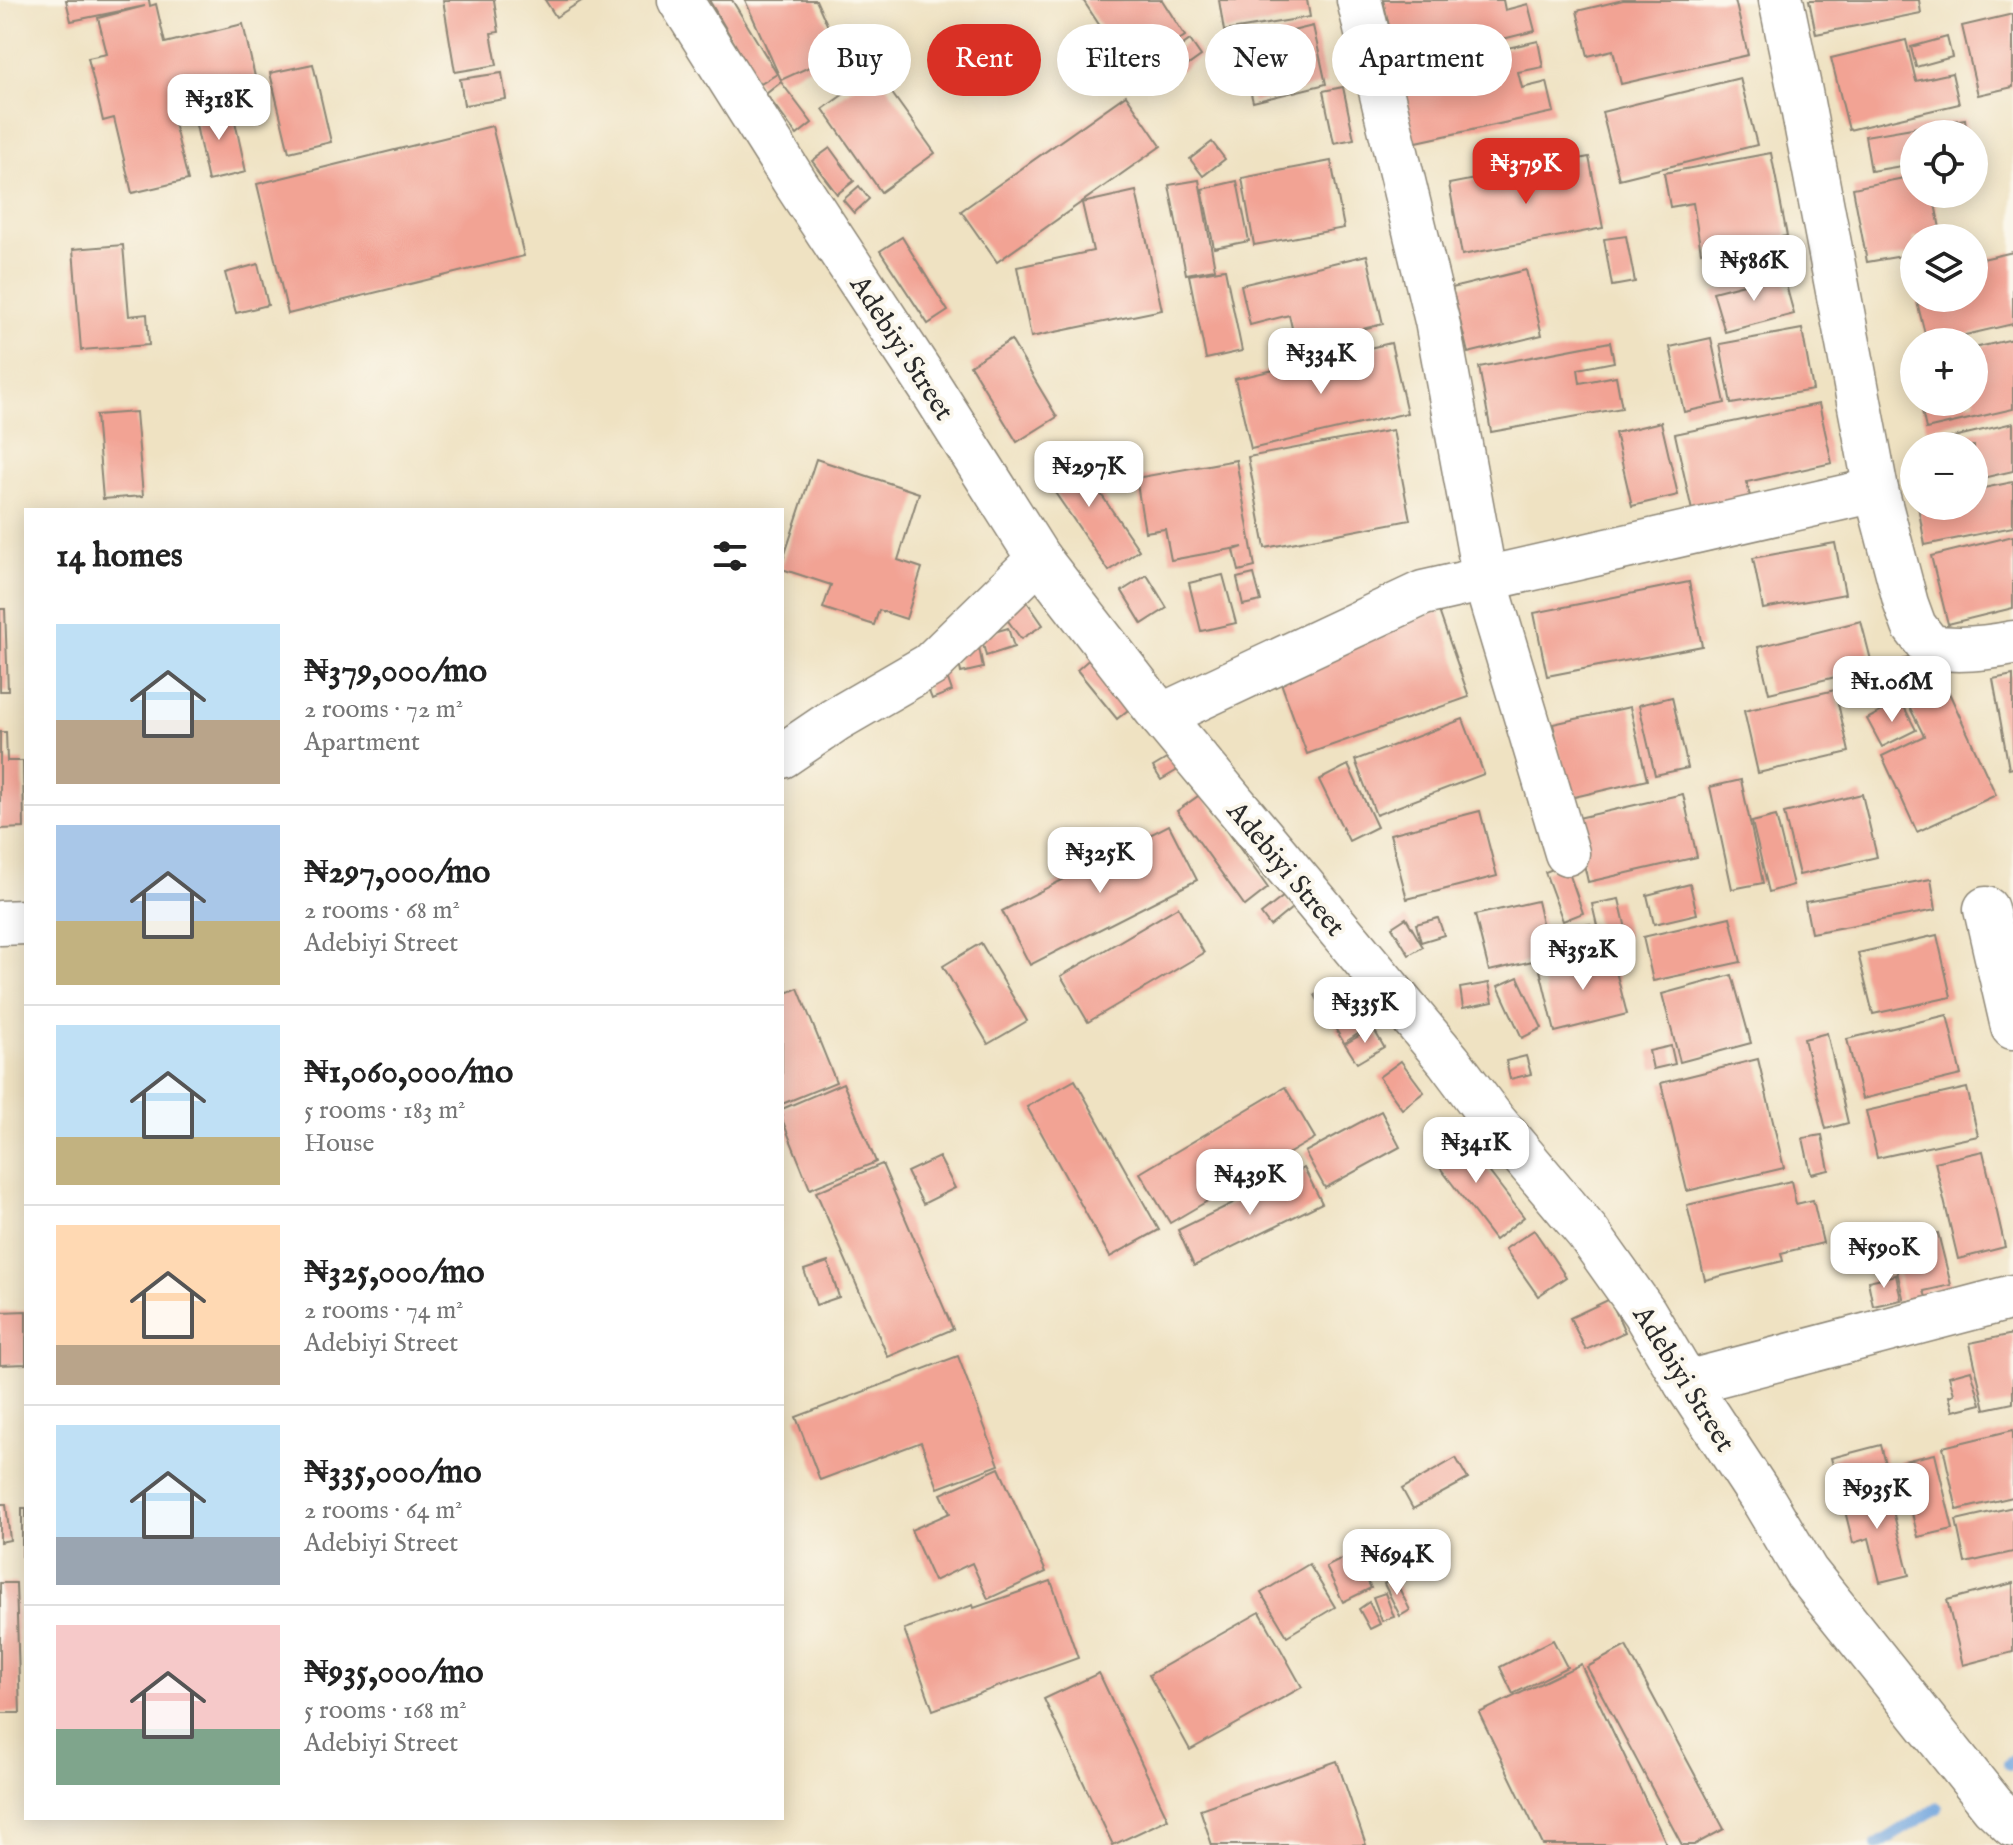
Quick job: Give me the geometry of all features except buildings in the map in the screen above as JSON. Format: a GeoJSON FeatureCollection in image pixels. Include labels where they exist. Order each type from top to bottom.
{"type":"FeatureCollection","features":[{"type":"Feature","properties":{"kind":"street","name":"Adebiyi Street"},"geometry":{"type":"LineString","coordinates":[[680,0],[1039,559],[1161,716],[1588,1233],[1644,1312],[1806,1572],[1993,1806],[2013,1825]]}},
{"type":"Feature","properties":{"kind":"street"},"geometry":{"type":"LineString","coordinates":[[1359,0],[1437,321],[1485,580],[1567,853]]}},
{"type":"Feature","properties":{"kind":"street"},"geometry":{"type":"LineString","coordinates":[[1781,0],[1876,490],[1906,604],[1914,626],[1930,647],[1977,650],[2013,643]]}},
{"type":"Feature","properties":{"kind":"street"},"geometry":{"type":"LineString","coordinates":[[1161,716],[1423,593],[1876,490]]}},
{"type":"Feature","properties":{"kind":"street"},"geometry":{"type":"LineString","coordinates":[[784,755],[835,720],[930,665],[1039,559]]}},
{"type":"Feature","properties":{"kind":"street"},"geometry":{"type":"LineString","coordinates":[[1986,909],[2013,1027]]}},
{"type":"Feature","properties":{"kind":"street"},"geometry":{"type":"LineString","coordinates":[[0,923],[24,922]]}},
{"type":"Feature","properties":{"kind":"street"},"geometry":{"type":"LineString","coordinates":[[1686,1383],[2013,1297]]}},
{"type":"Feature","properties":{"kind":"waterway"},"geometry":{"type":"LineString","coordinates":[[2009,1764],[2013,1761]]}},
{"type":"Feature","properties":{"kind":"waterway"},"geometry":{"type":"LineString","coordinates":[[1877,1845],[1937,1808]]}}]}
